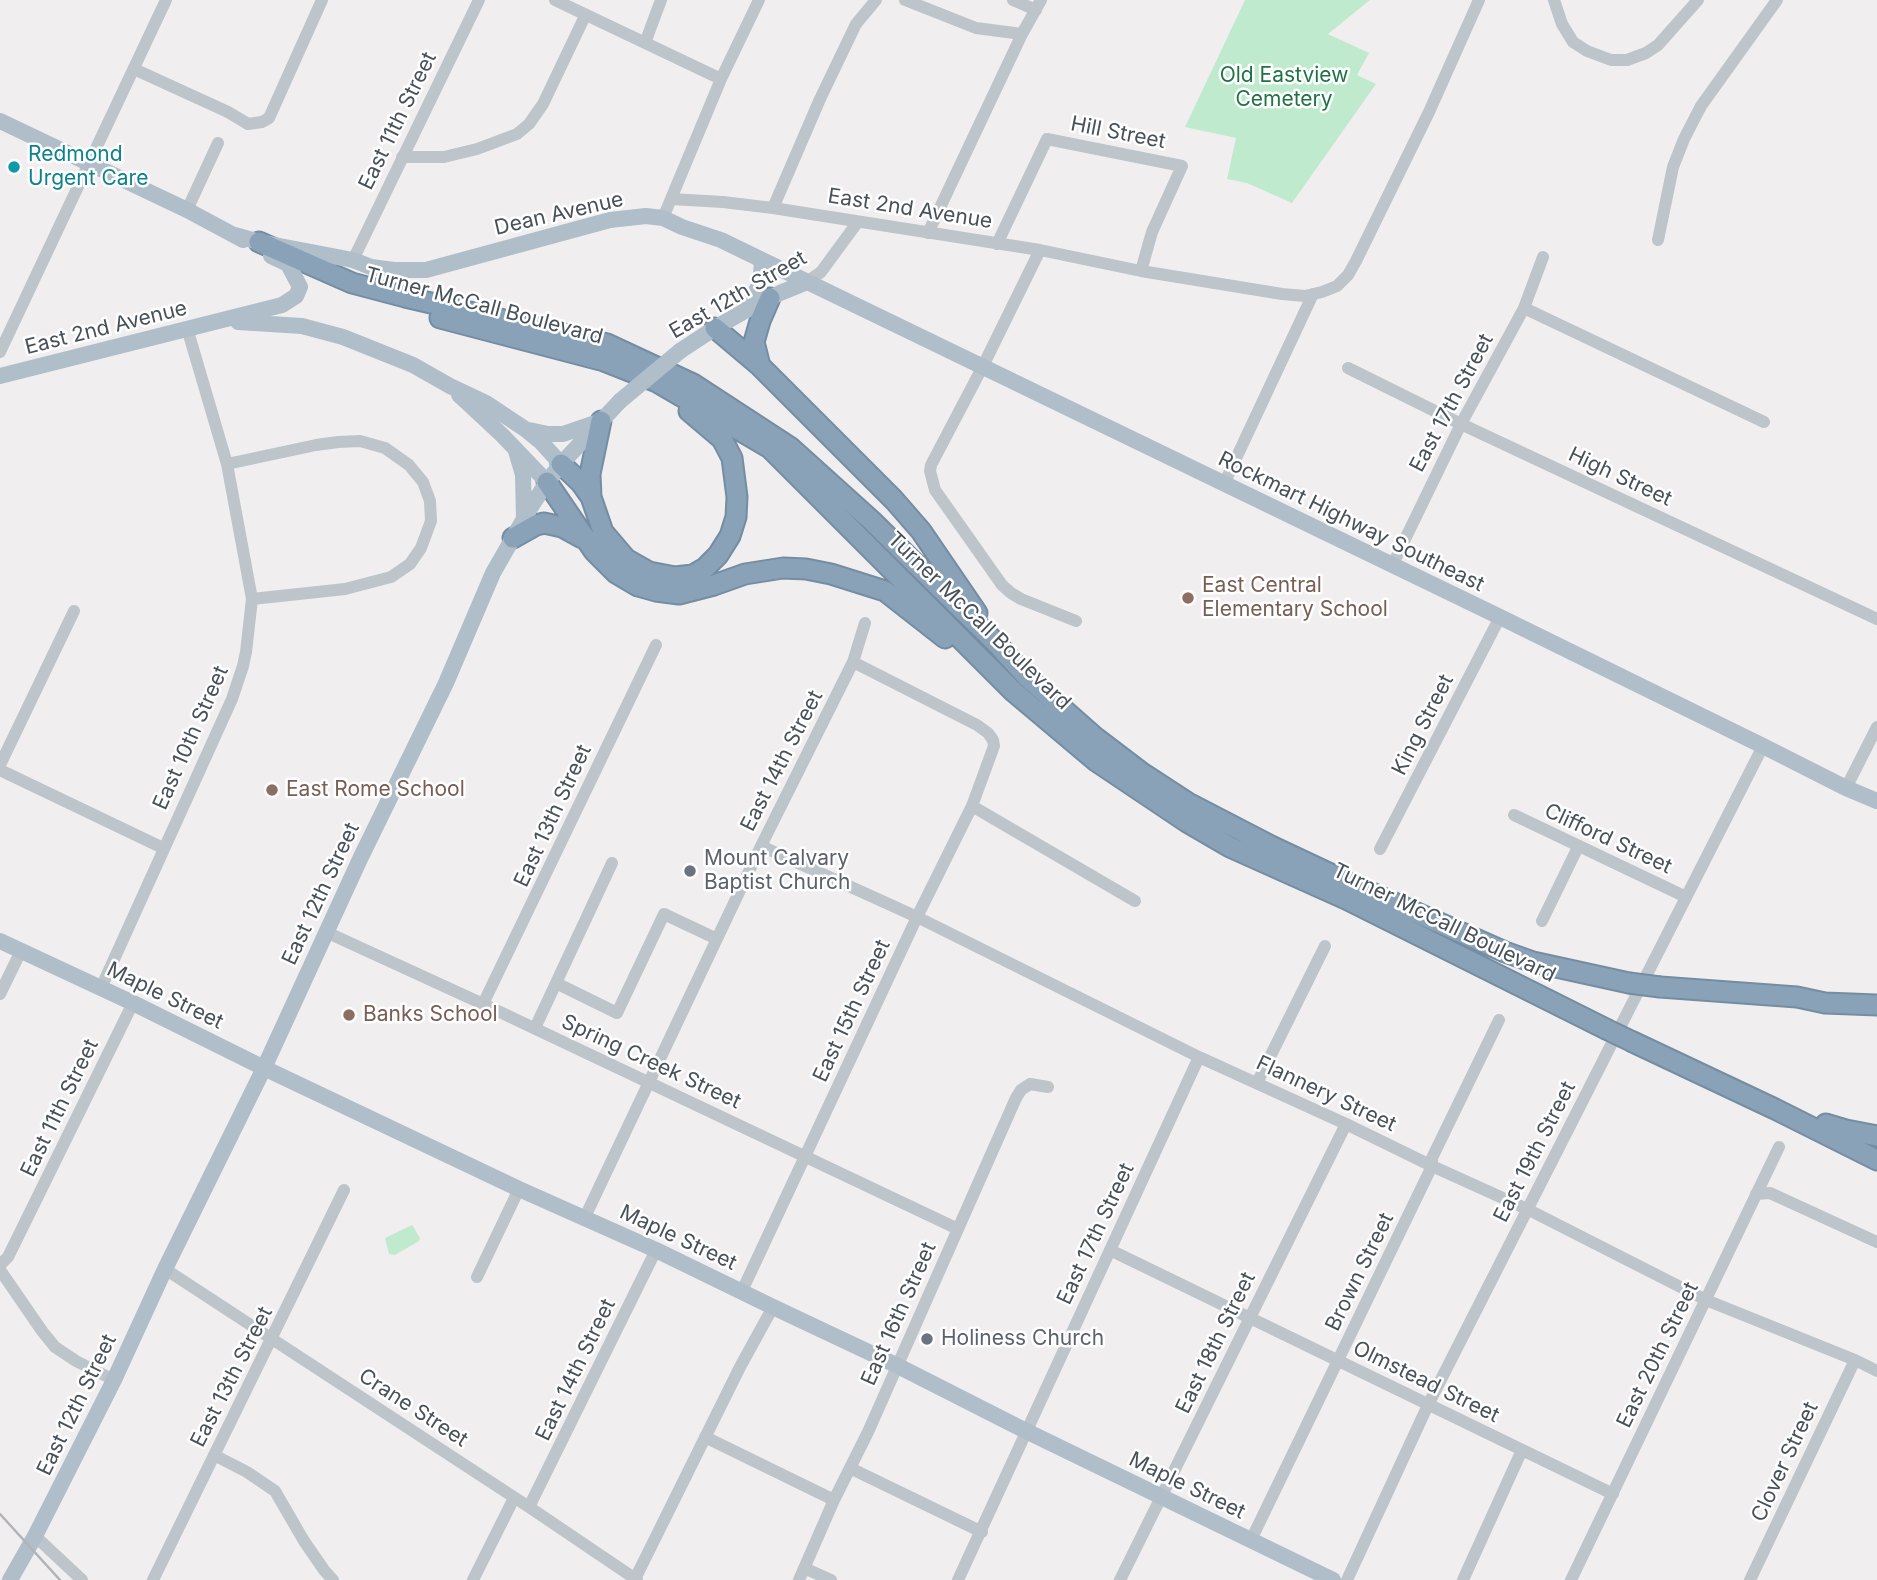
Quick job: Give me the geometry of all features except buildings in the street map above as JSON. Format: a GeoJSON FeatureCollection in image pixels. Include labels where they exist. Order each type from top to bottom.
{"type":"FeatureCollection","features":[{"type":"Feature","properties":{"kind":"highway","name":"Turner McCall Boulevard"},"geometry":{"type":"LineString","coordinates":[[259,242],[352,283],[607,344],[693,384],[791,448],[872,521],[1028,678],[1096,738],[1142,773],[1198,809],[1271,846],[1505,953],[1533,962],[1660,987],[1797,997],[1825,1003],[1877,1005]]}},
{"type":"Feature","properties":{"kind":"highway","name":"Turner McCall Boulevard"},"geometry":{"type":"LineString","coordinates":[[288,264],[356,296],[604,361],[657,383],[770,448],[1014,692],[1096,761],[1187,822],[1230,847],[1358,905],[1877,1160]]}},
{"type":"Feature","properties":{"kind":"highway"},"geometry":{"type":"LineString","coordinates":[[760,366],[754,342],[770,298]]}},
{"type":"Feature","properties":{"kind":"highway"},"geometry":{"type":"LineString","coordinates":[[715,328],[760,366],[894,500],[921,531],[999,646]]}},
{"type":"Feature","properties":{"kind":"highway"},"geometry":{"type":"LineString","coordinates":[[601,421],[590,474],[591,496],[603,531],[626,559],[649,572],[675,577],[693,575],[705,568],[718,555],[730,536],[736,517],[732,458],[722,439],[657,383]]}},
{"type":"Feature","properties":{"kind":"highway"},"geometry":{"type":"LineString","coordinates":[[561,464],[591,496]]}},
{"type":"Feature","properties":{"kind":"highway"},"geometry":{"type":"LineString","coordinates":[[547,482],[594,551],[616,573],[638,586],[667,594],[678,594],[745,574],[783,568],[831,573],[885,590],[1014,692]]}},
{"type":"Feature","properties":{"kind":"highway"},"geometry":{"type":"LineString","coordinates":[[513,538],[544,523],[562,527],[586,540]]}},
{"type":"Feature","properties":{"kind":"highway"},"geometry":{"type":"LineString","coordinates":[[1797,997],[1877,997]]}},
{"type":"Feature","properties":{"kind":"highway"},"geometry":{"type":"LineString","coordinates":[[1731,1088],[1814,1120],[1877,1136]]}},
{"type":"Feature","properties":{"kind":"main road","name":"Turner McCall Boulevard"},"geometry":{"type":"LineString","coordinates":[[0,121],[187,209],[254,248],[288,264]]}},
{"type":"Feature","properties":{"kind":"main road","name":"Dean Avenue"},"geometry":{"type":"LineString","coordinates":[[259,242],[353,260],[371,267],[426,270],[610,220],[646,216],[663,218],[721,240],[807,282]]}},
{"type":"Feature","properties":{"kind":"main road","name":"Turner McCall Boulevard"},"geometry":{"type":"LineString","coordinates":[[235,235],[259,242]]}},
{"type":"Feature","properties":{"kind":"main road"},"geometry":{"type":"LineString","coordinates":[[743,312],[760,284],[762,263],[758,258]]}},
{"type":"Feature","properties":{"kind":"main road"},"geometry":{"type":"LineString","coordinates":[[222,322],[282,305],[296,296],[300,287],[288,264]]}},
{"type":"Feature","properties":{"kind":"main road","name":"East 12th Street"},"geometry":{"type":"LineString","coordinates":[[10,1580],[114,1380],[446,683],[493,573],[524,519],[561,464],[621,401],[680,351],[743,312],[807,282]]}},
{"type":"Feature","properties":{"kind":"main road","name":"Rockmart Highway Southeast"},"geometry":{"type":"LineString","coordinates":[[807,282],[1877,801]]}},
{"type":"Feature","properties":{"kind":"main road"},"geometry":{"type":"LineString","coordinates":[[222,322],[302,326],[343,337],[412,365],[486,403],[541,442],[561,464]]}},
{"type":"Feature","properties":{"kind":"main road","name":"East 2nd Avenue"},"geometry":{"type":"LineString","coordinates":[[0,376],[187,328],[222,322]]}},
{"type":"Feature","properties":{"kind":"main road"},"geometry":{"type":"LineString","coordinates":[[450,386],[547,482]]}},
{"type":"Feature","properties":{"kind":"main road"},"geometry":{"type":"LineString","coordinates":[[525,429],[563,434],[601,421]]}},
{"type":"Feature","properties":{"kind":"main road"},"geometry":{"type":"LineString","coordinates":[[516,449],[523,475],[524,519]]}},
{"type":"Feature","properties":{"kind":"main road","name":"Maple Street"},"geometry":{"type":"LineString","coordinates":[[0,941],[519,1189],[585,1217],[897,1364],[1026,1432],[1333,1580]]}},
{"type":"Feature","properties":{"kind":"street"},"geometry":{"type":"LineString","coordinates":[[0,352],[166,0]]}},
{"type":"Feature","properties":{"kind":"street"},"geometry":{"type":"LineString","coordinates":[[134,69],[228,112],[248,124],[262,122],[269,118],[322,0]]}},
{"type":"Feature","properties":{"kind":"street","name":"East 11th Street"},"geometry":{"type":"LineString","coordinates":[[353,260],[479,0]]}},
{"type":"Feature","properties":{"kind":"street"},"geometry":{"type":"LineString","coordinates":[[555,0],[721,79]]}},
{"type":"Feature","properties":{"kind":"street"},"geometry":{"type":"LineString","coordinates":[[645,43],[661,0]]}},
{"type":"Feature","properties":{"kind":"street"},"geometry":{"type":"LineString","coordinates":[[663,218],[721,79],[759,0]]}},
{"type":"Feature","properties":{"kind":"street"},"geometry":{"type":"LineString","coordinates":[[773,208],[856,24],[876,0]]}},
{"type":"Feature","properties":{"kind":"street"},"geometry":{"type":"LineString","coordinates":[[905,0],[975,28],[1022,34]]}},
{"type":"Feature","properties":{"kind":"street"},"geometry":{"type":"LineString","coordinates":[[929,233],[1038,5],[1013,0]]}},
{"type":"Feature","properties":{"kind":"street"},"geometry":{"type":"LineString","coordinates":[[1224,484],[1313,294],[1337,286],[1352,268],[1423,124],[1479,0]]}},
{"type":"Feature","properties":{"kind":"street"},"geometry":{"type":"LineString","coordinates":[[1554,0],[1562,24],[1573,42],[1587,51],[1611,60],[1627,61],[1658,45],[1698,0]]}},
{"type":"Feature","properties":{"kind":"street"},"geometry":{"type":"LineString","coordinates":[[1658,240],[1673,167],[1684,139],[1701,106],[1777,0]]}},
{"type":"Feature","properties":{"kind":"street"},"geometry":{"type":"LineString","coordinates":[[402,157],[444,157],[477,149],[517,134],[529,124],[543,104],[585,16]]}},
{"type":"Feature","properties":{"kind":"street","name":"Hill Street"},"geometry":{"type":"LineString","coordinates":[[997,244],[1047,139],[1182,166],[1152,232],[1141,271]]}},
{"type":"Feature","properties":{"kind":"street"},"geometry":{"type":"LineString","coordinates":[[187,209],[218,143]]}},
{"type":"Feature","properties":{"kind":"street","name":"East 2nd Avenue"},"geometry":{"type":"LineString","coordinates":[[671,199],[773,208],[1040,250],[1141,271],[1282,294],[1313,294]]}},
{"type":"Feature","properties":{"kind":"street","name":"East 12th Street"},"geometry":{"type":"LineString","coordinates":[[807,282],[821,272],[857,223]]}},
{"type":"Feature","properties":{"kind":"street"},"geometry":{"type":"LineString","coordinates":[[1040,250],[931,465],[931,478],[935,490],[1011,593],[1076,621]]}},
{"type":"Feature","properties":{"kind":"street","name":"East 17th Street"},"geometry":{"type":"LineString","coordinates":[[1392,566],[1461,424],[1524,308],[1543,257]]}},
{"type":"Feature","properties":{"kind":"street"},"geometry":{"type":"LineString","coordinates":[[1524,308],[1764,422]]}},
{"type":"Feature","properties":{"kind":"street","name":"East 10th Street"},"geometry":{"type":"LineString","coordinates":[[101,988],[232,699],[246,652],[252,598],[228,464],[187,328]]}},
{"type":"Feature","properties":{"kind":"street","name":"High Street"},"geometry":{"type":"LineString","coordinates":[[1348,368],[1461,424],[1877,619]]}},
{"type":"Feature","properties":{"kind":"street"},"geometry":{"type":"LineString","coordinates":[[228,464],[316,445],[360,442],[385,448],[409,465],[423,482],[430,501],[431,521],[421,548],[410,564],[391,577],[345,589],[252,598]]}},
{"type":"Feature","properties":{"kind":"street"},"geometry":{"type":"LineString","coordinates":[[0,765],[74,611]]}},
{"type":"Feature","properties":{"kind":"street","name":"King Street"},"geometry":{"type":"LineString","coordinates":[[1380,849],[1500,617]]}},
{"type":"Feature","properties":{"kind":"street","name":"East 14th Street"},"geometry":{"type":"LineString","coordinates":[[585,1217],[761,846],[853,662],[865,623]]}},
{"type":"Feature","properties":{"kind":"street","name":"East 13th Street"},"geometry":{"type":"LineString","coordinates":[[483,1004],[656,645]]}},
{"type":"Feature","properties":{"kind":"street","name":"East 15th Street"},"geometry":{"type":"LineString","coordinates":[[742,1291],[917,917],[972,806],[995,746],[988,733],[977,725],[853,662]]}},
{"type":"Feature","properties":{"kind":"street"},"geometry":{"type":"LineString","coordinates":[[1846,788],[1877,727]]}},
{"type":"Feature","properties":{"kind":"street","name":"East 19th Street"},"geometry":{"type":"LineString","coordinates":[[1347,1580],[1429,1405],[1763,746]]}},
{"type":"Feature","properties":{"kind":"street"},"geometry":{"type":"LineString","coordinates":[[0,770],[163,848]]}},
{"type":"Feature","properties":{"kind":"street"},"geometry":{"type":"LineString","coordinates":[[972,806],[1135,901]]}},
{"type":"Feature","properties":{"kind":"street","name":"Clifford Street"},"geometry":{"type":"LineString","coordinates":[[1514,816],[1686,897]]}},
{"type":"Feature","properties":{"kind":"street","name":"Flannery Street"},"geometry":{"type":"LineString","coordinates":[[761,846],[917,917],[1199,1057],[1527,1209],[1706,1300],[1877,1371]]}},
{"type":"Feature","properties":{"kind":"street"},"geometry":{"type":"LineString","coordinates":[[1542,921],[1578,846]]}},
{"type":"Feature","properties":{"kind":"street"},"geometry":{"type":"LineString","coordinates":[[535,1028],[612,863]]}},
{"type":"Feature","properties":{"kind":"street"},"geometry":{"type":"LineString","coordinates":[[556,984],[617,1013],[664,914],[717,939]]}},
{"type":"Feature","properties":{"kind":"street","name":"Spring Creek Street"},"geometry":{"type":"LineString","coordinates":[[326,932],[958,1229]]}},
{"type":"Feature","properties":{"kind":"street"},"geometry":{"type":"LineString","coordinates":[[1257,1083],[1325,946]]}},
{"type":"Feature","properties":{"kind":"street"},"geometry":{"type":"LineString","coordinates":[[0,994],[20,951]]}},
{"type":"Feature","properties":{"kind":"street","name":"East 11th Street"},"geometry":{"type":"LineString","coordinates":[[0,1268],[8,1257],[133,1003]]}},
{"type":"Feature","properties":{"kind":"street","name":"Brown Street"},"geometry":{"type":"LineString","coordinates":[[1251,1540],[1432,1166],[1432,1158],[1499,1020]]}},
{"type":"Feature","properties":{"kind":"street","name":"East 17th Street"},"geometry":{"type":"LineString","coordinates":[[958,1580],[1199,1057]]}},
{"type":"Feature","properties":{"kind":"street","name":"East 16th Street"},"geometry":{"type":"LineString","coordinates":[[802,1574],[1012,1107],[1021,1090],[1030,1084],[1048,1087]]}},
{"type":"Feature","properties":{"kind":"street","name":"East 18th Street"},"geometry":{"type":"LineString","coordinates":[[1120,1580],[1346,1124]]}},
{"type":"Feature","properties":{"kind":"street","name":"East 20th Street"},"geometry":{"type":"LineString","coordinates":[[1572,1580],[1779,1147]]}},
{"type":"Feature","properties":{"kind":"street"},"geometry":{"type":"LineString","coordinates":[[477,1277],[519,1189]]}},
{"type":"Feature","properties":{"kind":"street","name":"East 13th Street"},"geometry":{"type":"LineString","coordinates":[[153,1580],[344,1191]]}},
{"type":"Feature","properties":{"kind":"street"},"geometry":{"type":"LineString","coordinates":[[1756,1194],[1769,1193],[1877,1242]]}},
{"type":"Feature","properties":{"kind":"street","name":"East 14th Street"},"geometry":{"type":"LineString","coordinates":[[529,1507],[656,1250]]}},
{"type":"Feature","properties":{"kind":"street","name":"Olmstead Street"},"geometry":{"type":"LineString","coordinates":[[1110,1250],[1612,1494]]}},
{"type":"Feature","properties":{"kind":"street"},"geometry":{"type":"LineString","coordinates":[[0,1268],[41,1331],[55,1347],[114,1380]]}},
{"type":"Feature","properties":{"kind":"street","name":"Crane Street"},"geometry":{"type":"LineString","coordinates":[[165,1269],[636,1579]]}},
{"type":"Feature","properties":{"kind":"street"},"geometry":{"type":"LineString","coordinates":[[636,1579],[740,1367],[773,1307]]}},
{"type":"Feature","properties":{"kind":"street","name":"Clover Street"},"geometry":{"type":"LineString","coordinates":[[1750,1580],[1855,1360]]}},
{"type":"Feature","properties":{"kind":"street"},"geometry":{"type":"LineString","coordinates":[[705,1437],[834,1500]]}},
{"type":"Feature","properties":{"kind":"street"},"geometry":{"type":"LineString","coordinates":[[1463,1580],[1522,1450]]}},
{"type":"Feature","properties":{"kind":"street"},"geometry":{"type":"LineString","coordinates":[[214,1455],[247,1472],[275,1491],[304,1541],[333,1580]]}},
{"type":"Feature","properties":{"kind":"street"},"geometry":{"type":"LineString","coordinates":[[850,1468],[982,1532]]}},
{"type":"Feature","properties":{"kind":"street"},"geometry":{"type":"LineString","coordinates":[[472,1580],[514,1498]]}},
{"type":"Feature","properties":{"kind":"street"},"geometry":{"type":"LineString","coordinates":[[35,1536],[82,1580]]}},
{"type":"Feature","properties":{"kind":"street"},"geometry":{"type":"LineString","coordinates":[[802,1574],[831,1580]]}},
{"type":"Feature","properties":{"kind":"green space","name":"Old Eastview Cemetery"},"geometry":{"type":"Polygon","coordinates":[[[1245,0],[1370,0],[1328,34],[1369,53],[1357,75],[1376,84],[1292,203],[1247,183],[1227,179],[1236,138],[1185,127],[1245,0]]]}},
{"type":"Feature","properties":{"kind":"green space"},"geometry":{"type":"Polygon","coordinates":[[[412,1225],[420,1238],[419,1241],[395,1255],[389,1254],[385,1238],[412,1225]]]}},
{"type":"Feature","properties":{"kind":"railway"},"geometry":{"type":"LineString","coordinates":[[0,1514],[60,1580]]}},
{"type":"Feature","properties":{"kind":"place","name":"Redmond Urgent Care"},"geometry":{"type":"Point","coordinates":[14,167]}},
{"type":"Feature","properties":{"kind":"place","name":"East Central Elementary School"},"geometry":{"type":"Point","coordinates":[1188,598]}},
{"type":"Feature","properties":{"kind":"place","name":"East Rome School"},"geometry":{"type":"Point","coordinates":[272,790]}},
{"type":"Feature","properties":{"kind":"place","name":"Mount Calvary Baptist Church"},"geometry":{"type":"Point","coordinates":[690,871]}},
{"type":"Feature","properties":{"kind":"place","name":"Banks School"},"geometry":{"type":"Point","coordinates":[349,1015]}},
{"type":"Feature","properties":{"kind":"place","name":"Holiness Church"},"geometry":{"type":"Point","coordinates":[927,1339]}}]}
